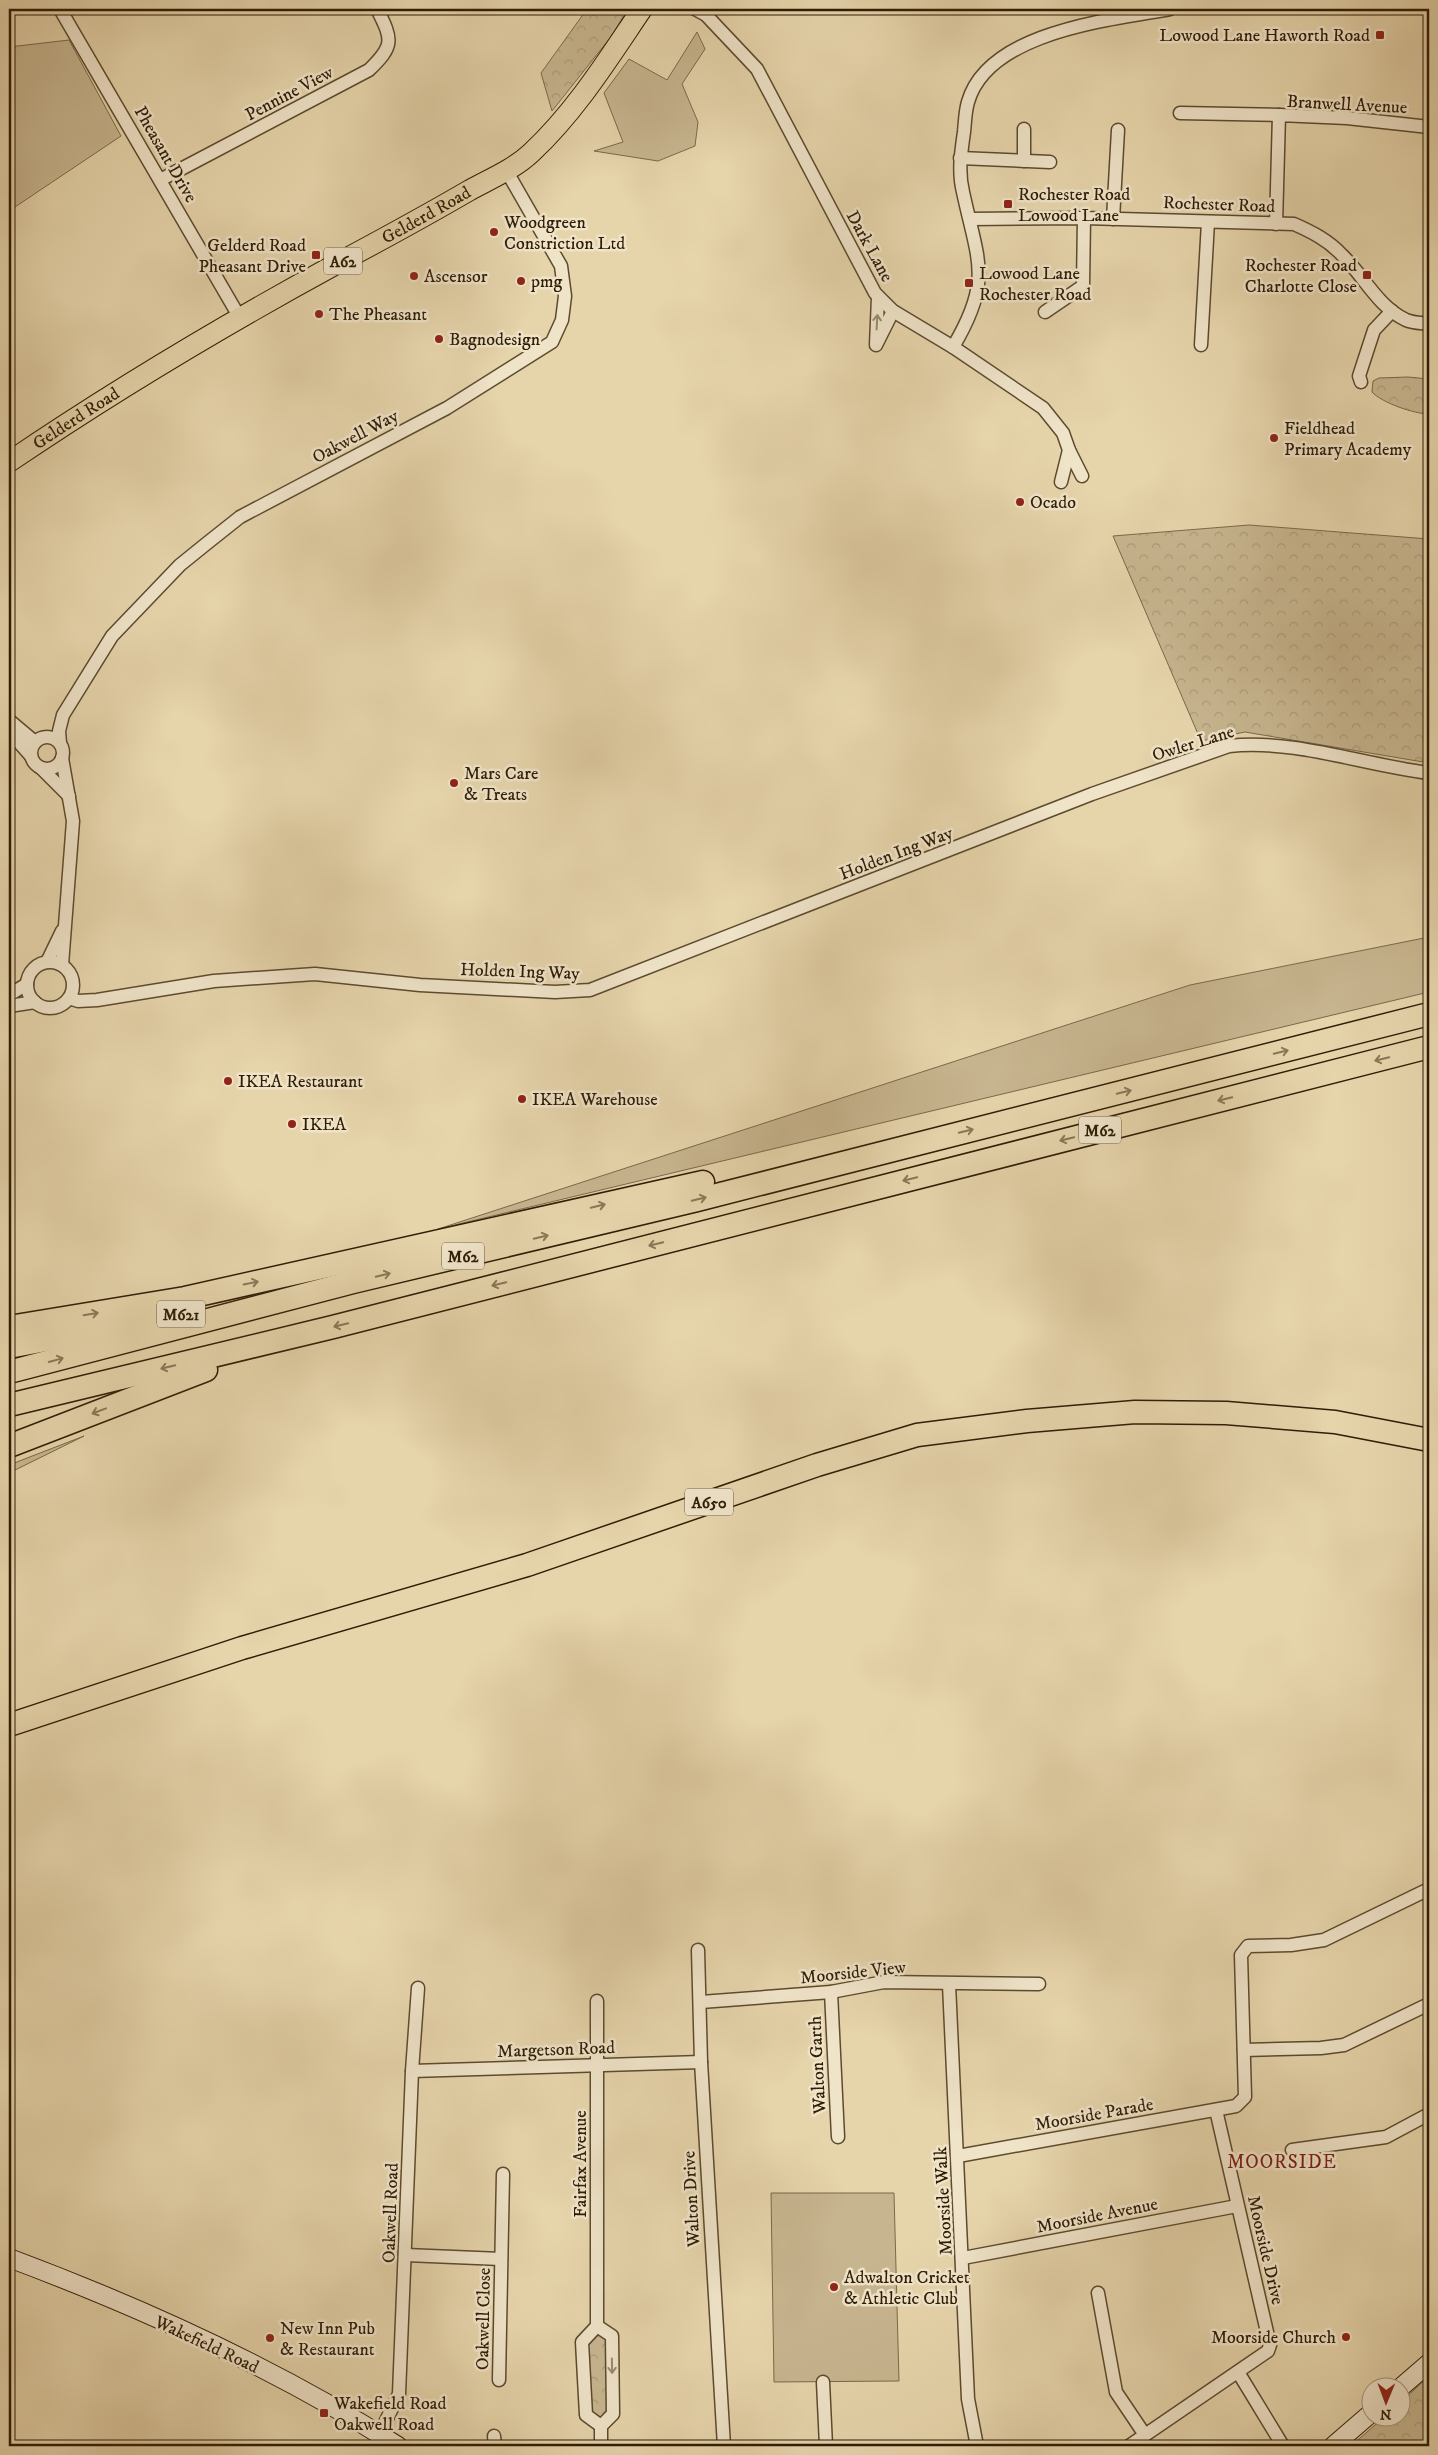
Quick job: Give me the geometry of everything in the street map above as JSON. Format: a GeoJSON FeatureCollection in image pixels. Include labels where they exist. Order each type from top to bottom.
{"type":"FeatureCollection","features":[{"type":"Feature","properties":{"kind":"highway","name":"M62"},"geometry":{"type":"LineString","coordinates":[[9,1372],[353,1282],[919,1143],[1429,1014]]}},
{"type":"Feature","properties":{"kind":"highway","name":"M62"},"geometry":{"type":"LineString","coordinates":[[9,1406],[284,1339],[1429,1047]]}},
{"type":"Feature","properties":{"kind":"highway","name":"M62"},"geometry":{"type":"LineString","coordinates":[[9,1327],[185,1298],[789,1163],[919,1143]]}},
{"type":"Feature","properties":{"kind":"highway","name":"M621"},"geometry":{"type":"LineString","coordinates":[[9,1347],[353,1282]]}},
{"type":"Feature","properties":{"kind":"highway"},"geometry":{"type":"LineString","coordinates":[[9,1446],[284,1339]]}},
{"type":"Feature","properties":{"kind":"highway","name":"A650"},"geometry":{"type":"LineString","coordinates":[[9,1725],[242,1648],[527,1565],[817,1464],[917,1436],[1027,1421],[1134,1412],[1226,1414],[1335,1422],[1429,1440]]}},
{"type":"Feature","properties":{"kind":"main road","name":"Gelderd Road"},"geometry":{"type":"LineString","coordinates":[[9,462],[50,434],[240,318],[506,170],[531,154],[577,102],[606,65],[642,9]]}},
{"type":"Feature","properties":{"kind":"main road","name":"Wakefield Road"},"geometry":{"type":"LineString","coordinates":[[9,2258],[54,2274],[206,2341],[333,2406],[398,2446]]}},
{"type":"Feature","properties":{"kind":"main road"},"geometry":{"type":"LineString","coordinates":[[1410,2379],[1429,2363]]}},
{"type":"Feature","properties":{"kind":"main road"},"geometry":{"type":"LineString","coordinates":[[1333,2446],[1360,2423]]}},
{"type":"Feature","properties":{"kind":"street","name":"Pheasant Drive"},"geometry":{"type":"LineString","coordinates":[[60,9],[162,179],[240,318]]}},
{"type":"Feature","properties":{"kind":"street","name":"Pennine View"},"geometry":{"type":"LineString","coordinates":[[162,179],[369,70],[388,48],[389,39],[377,9]]}},
{"type":"Feature","properties":{"kind":"street"},"geometry":{"type":"LineString","coordinates":[[953,347],[973,311],[980,283],[980,265],[961,182],[960,158],[968,102],[978,81],[993,63],[1008,51],[1032,40],[1107,14],[1170,9]]}},
{"type":"Feature","properties":{"kind":"street","name":"Dark Lane"},"geometry":{"type":"LineString","coordinates":[[703,11],[757,69],[878,297],[893,311],[953,347],[1043,408],[1063,433],[1082,476]]}},
{"type":"Feature","properties":{"kind":"street"},"geometry":{"type":"LineString","coordinates":[[1180,113],[1279,116]]}},
{"type":"Feature","properties":{"kind":"street","name":"Branwell Avenue"},"geometry":{"type":"LineString","coordinates":[[1276,224],[1279,116],[1347,118],[1429,126]]}},
{"type":"Feature","properties":{"kind":"street"},"geometry":{"type":"LineString","coordinates":[[1024,129],[1024,160]]}},
{"type":"Feature","properties":{"kind":"street"},"geometry":{"type":"LineString","coordinates":[[1113,219],[1118,130]]}},
{"type":"Feature","properties":{"kind":"street"},"geometry":{"type":"LineString","coordinates":[[960,158],[1050,162]]}},
{"type":"Feature","properties":{"kind":"street","name":"Oakwell Way"},"geometry":{"type":"LineString","coordinates":[[60,743],[59,730],[63,715],[112,636],[180,565],[240,516],[446,408],[552,342],[562,320],[565,296],[561,266],[506,170]]}},
{"type":"Feature","properties":{"kind":"street"},"geometry":{"type":"LineString","coordinates":[[1045,312],[1083,286],[1084,218]]}},
{"type":"Feature","properties":{"kind":"street","name":"Rochester Road"},"geometry":{"type":"LineString","coordinates":[[970,219],[1084,218],[1294,224],[1320,236],[1343,255],[1370,290],[1392,311],[1408,321],[1429,324]]}},
{"type":"Feature","properties":{"kind":"street"},"geometry":{"type":"LineString","coordinates":[[1201,345],[1208,222]]}},
{"type":"Feature","properties":{"kind":"street"},"geometry":{"type":"LineString","coordinates":[[878,297],[876,345],[893,311]]}},
{"type":"Feature","properties":{"kind":"street"},"geometry":{"type":"LineString","coordinates":[[1361,382],[1359,376],[1374,330],[1392,311]]}},
{"type":"Feature","properties":{"kind":"street"},"geometry":{"type":"LineString","coordinates":[[1061,482],[1069,450]]}},
{"type":"Feature","properties":{"kind":"street","name":"Oakwell Way"},"geometry":{"type":"LineString","coordinates":[[39,739],[53,722],[63,715]]}},
{"type":"Feature","properties":{"kind":"street"},"geometry":{"type":"LineString","coordinates":[[9,720],[39,739],[52,737],[60,743],[63,753],[62,758],[73,821],[62,965]]}},
{"type":"Feature","properties":{"kind":"street"},"geometry":{"type":"LineString","coordinates":[[9,720],[16,739],[69,796]]}},
{"type":"Feature","properties":{"kind":"street"},"geometry":{"type":"LineString","coordinates":[[31,756],[39,739]]}},
{"type":"Feature","properties":{"kind":"street","name":"Owler Lane"},"geometry":{"type":"LineString","coordinates":[[977,841],[1092,794],[1229,746],[1250,744],[1308,750],[1390,768],[1429,772]]}},
{"type":"Feature","properties":{"kind":"street"},"geometry":{"type":"LineString","coordinates":[[41,768],[56,766],[62,758]]}},
{"type":"Feature","properties":{"kind":"street","name":"Holden Ing Way"},"geometry":{"type":"LineString","coordinates":[[9,1006],[35,1002],[49,1007],[63,1003],[69,998],[78,1001],[97,1000],[214,981],[315,974],[430,985],[555,992],[590,990],[977,841]]}},
{"type":"Feature","properties":{"kind":"street"},"geometry":{"type":"LineString","coordinates":[[35,1002],[28,990],[28,984],[34,969],[47,962],[65,925]]}},
{"type":"Feature","properties":{"kind":"street"},"geometry":{"type":"LineString","coordinates":[[47,962],[62,965],[68,970],[73,984],[69,998]]}},
{"type":"Feature","properties":{"kind":"street"},"geometry":{"type":"LineString","coordinates":[[9,995],[28,984]]}},
{"type":"Feature","properties":{"kind":"street"},"geometry":{"type":"LineString","coordinates":[[73,984],[97,1000]]}},
{"type":"Feature","properties":{"kind":"street"},"geometry":{"type":"LineString","coordinates":[[1429,1889],[1324,1940],[1291,1945],[1248,1946],[1241,1955],[1244,2050],[1321,2048],[1344,2045],[1429,2004]]}},
{"type":"Feature","properties":{"kind":"street","name":"Walton Drive"},"geometry":{"type":"LineString","coordinates":[[698,1950],[701,2002],[701,2062],[724,2446]]}},
{"type":"Feature","properties":{"kind":"street","name":"Moorside View"},"geometry":{"type":"LineString","coordinates":[[701,2002],[830,1992],[884,1982],[1039,1984]]}},
{"type":"Feature","properties":{"kind":"street","name":"Moorside Walk"},"geometry":{"type":"LineString","coordinates":[[949,1984],[968,2399],[977,2446]]}},
{"type":"Feature","properties":{"kind":"street","name":"Oakwell Road"},"geometry":{"type":"LineString","coordinates":[[379,2434],[399,2394],[412,2071],[418,1988]]}},
{"type":"Feature","properties":{"kind":"street","name":"Walton Garth"},"geometry":{"type":"LineString","coordinates":[[830,1992],[838,2137]]}},
{"type":"Feature","properties":{"kind":"street","name":"Fairfax Avenue"},"geometry":{"type":"LineString","coordinates":[[597,2001],[597,2326]]}},
{"type":"Feature","properties":{"kind":"street","name":"Moorside Parade"},"geometry":{"type":"LineString","coordinates":[[958,2156],[1236,2106],[1245,2097],[1244,2050]]}},
{"type":"Feature","properties":{"kind":"street","name":"Margetson Road"},"geometry":{"type":"LineString","coordinates":[[412,2071],[701,2062]]}},
{"type":"Feature","properties":{"kind":"street","name":"Moorside Drive"},"geometry":{"type":"LineString","coordinates":[[1129,2446],[1268,2351],[1270,2345],[1216,2110]]}},
{"type":"Feature","properties":{"kind":"street"},"geometry":{"type":"LineString","coordinates":[[1292,2150],[1386,2137],[1429,2114]]}},
{"type":"Feature","properties":{"kind":"street","name":"Oakwell Close"},"geometry":{"type":"LineString","coordinates":[[499,2380],[503,2174]]}},
{"type":"Feature","properties":{"kind":"street","name":"Moorside Avenue"},"geometry":{"type":"LineString","coordinates":[[963,2258],[1237,2206]]}},
{"type":"Feature","properties":{"kind":"street","name":"Oakwell Close"},"geometry":{"type":"LineString","coordinates":[[406,2255],[501,2259]]}},
{"type":"Feature","properties":{"kind":"street"},"geometry":{"type":"LineString","coordinates":[[1098,2293],[1116,2392],[1144,2435]]}},
{"type":"Feature","properties":{"kind":"street"},"geometry":{"type":"LineString","coordinates":[[601,2426],[586,2414],[582,2342],[597,2326],[612,2336],[613,2414],[601,2426],[601,2446]]}},
{"type":"Feature","properties":{"kind":"street"},"geometry":{"type":"LineString","coordinates":[[1238,2372],[1283,2446]]}},
{"type":"Feature","properties":{"kind":"street"},"geometry":{"type":"LineString","coordinates":[[823,2382],[826,2446]]}},
{"type":"Feature","properties":{"kind":"green space"},"geometry":{"type":"Polygon","coordinates":[[[587,9],[628,9],[610,38],[552,111],[541,73],[587,9]]]}},
{"type":"Feature","properties":{"kind":"green space"},"geometry":{"type":"Polygon","coordinates":[[[697,32],[705,49],[682,84],[698,122],[695,146],[658,161],[594,151],[623,142],[604,93],[629,59],[667,80],[697,32]]]}},
{"type":"Feature","properties":{"kind":"green space"},"geometry":{"type":"Polygon","coordinates":[[[69,40],[121,136],[9,211],[9,47],[69,40]]]}},
{"type":"Feature","properties":{"kind":"green space"},"geometry":{"type":"Polygon","coordinates":[[[1408,377],[1429,379],[1429,414],[1399,407],[1383,400],[1372,392],[1373,381],[1379,378],[1408,377]]]}},
{"type":"Feature","properties":{"kind":"green space"},"geometry":{"type":"Polygon","coordinates":[[[1249,525],[1429,539],[1429,763],[1245,732],[1201,741],[1113,536],[1249,525]]]}},
{"type":"Feature","properties":{"kind":"green space"},"geometry":{"type":"Polygon","coordinates":[[[1429,937],[1429,992],[438,1229],[1190,985],[1429,937]]]}},
{"type":"Feature","properties":{"kind":"green space"},"geometry":{"type":"Polygon","coordinates":[[[84,1436],[9,1473],[9,1465],[84,1436]]]}},
{"type":"Feature","properties":{"kind":"green space","name":"Adwalton Cricket & Athletic Club"},"geometry":{"type":"Polygon","coordinates":[[[771,2193],[894,2193],[899,2381],[774,2382],[771,2193]]]}},
{"type":"Feature","properties":{"kind":"green space"},"geometry":{"type":"Polygon","coordinates":[[[597,2326],[612,2336],[613,2414],[601,2426],[586,2415],[582,2342],[597,2326]]]}},
{"type":"Feature","properties":{"kind":"green space"},"geometry":{"type":"Polygon","coordinates":[[[1429,2376],[1429,2446],[1351,2446],[1372,2428],[1410,2428],[1410,2394],[1429,2376]]]}},
{"type":"Feature","properties":{"kind":"place","name":"Lowood Lane Haworth Road"},"geometry":{"type":"Point","coordinates":[1380,35]}},
{"type":"Feature","properties":{"kind":"place","name":"Rochester Road Lowood Lane"},"geometry":{"type":"Point","coordinates":[1008,204]}},
{"type":"Feature","properties":{"kind":"place","name":"Woodgreen Constriction Ltd"},"geometry":{"type":"Point","coordinates":[494,232]}},
{"type":"Feature","properties":{"kind":"place","name":"Gelderd Road Pheasant Drive"},"geometry":{"type":"Point","coordinates":[316,255]}},
{"type":"Feature","properties":{"kind":"place","name":"Rochester Road Charlotte Close"},"geometry":{"type":"Point","coordinates":[1367,275]}},
{"type":"Feature","properties":{"kind":"place","name":"Ascensor"},"geometry":{"type":"Point","coordinates":[414,276]}},
{"type":"Feature","properties":{"kind":"place","name":"pmg"},"geometry":{"type":"Point","coordinates":[521,281]}},
{"type":"Feature","properties":{"kind":"place","name":"Lowood Lane Rochester Road"},"geometry":{"type":"Point","coordinates":[969,283]}},
{"type":"Feature","properties":{"kind":"place","name":"The Pheasant"},"geometry":{"type":"Point","coordinates":[319,314]}},
{"type":"Feature","properties":{"kind":"place","name":"Bagnodesign"},"geometry":{"type":"Point","coordinates":[439,339]}},
{"type":"Feature","properties":{"kind":"place","name":"Fieldhead Primary Academy"},"geometry":{"type":"Point","coordinates":[1274,438]}},
{"type":"Feature","properties":{"kind":"place","name":"Ocado"},"geometry":{"type":"Point","coordinates":[1020,502]}},
{"type":"Feature","properties":{"kind":"place","name":"Mars Care & Treats"},"geometry":{"type":"Point","coordinates":[454,783]}},
{"type":"Feature","properties":{"kind":"place","name":"IKEA Restaurant"},"geometry":{"type":"Point","coordinates":[228,1081]}},
{"type":"Feature","properties":{"kind":"place","name":"IKEA Warehouse"},"geometry":{"type":"Point","coordinates":[522,1099]}},
{"type":"Feature","properties":{"kind":"place","name":"IKEA"},"geometry":{"type":"Point","coordinates":[292,1124]}},
{"type":"Feature","properties":{"kind":"place","name":"Adwalton Cricket & Athletic Club"},"geometry":{"type":"Point","coordinates":[834,2287]}},
{"type":"Feature","properties":{"kind":"place","name":"Moorside Church"},"geometry":{"type":"Point","coordinates":[1346,2337]}},
{"type":"Feature","properties":{"kind":"place","name":"New Inn Pub & Restaurant"},"geometry":{"type":"Point","coordinates":[270,2338]}},
{"type":"Feature","properties":{"kind":"place","name":"Wakefield Road Oakwell Road"},"geometry":{"type":"Point","coordinates":[324,2413]}},
{"type":"Feature","properties":{"kind":"district","name":"MOORSIDE"},"geometry":{"type":"Point","coordinates":[1282,2161]}}]}
